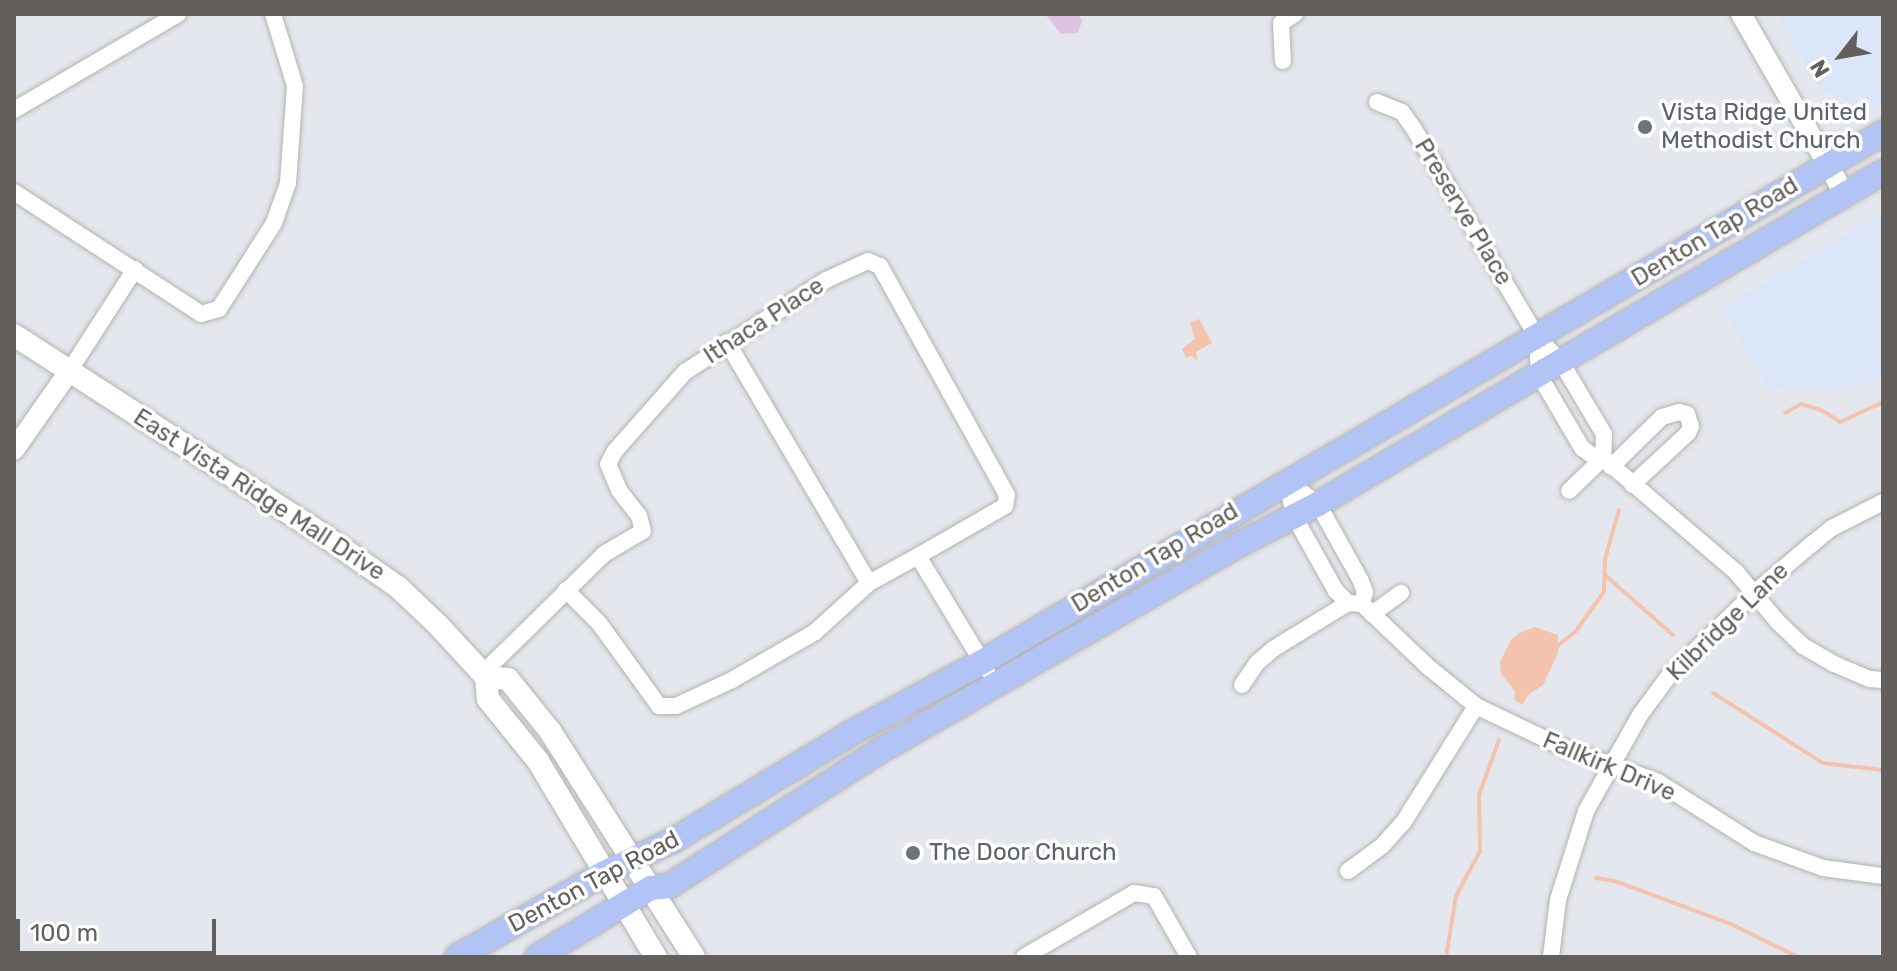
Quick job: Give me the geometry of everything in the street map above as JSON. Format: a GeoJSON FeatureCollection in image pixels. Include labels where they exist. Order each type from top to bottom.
{"type":"FeatureCollection","features":[{"type":"Feature","properties":{"kind":"main road","name":"Denton Tap Road"},"geometry":{"type":"LineString","coordinates":[[457,957],[604,873],[674,840],[853,732],[982,662],[1883,133]]}},
{"type":"Feature","properties":{"kind":"main road","name":"Denton Tap Road"},"geometry":{"type":"LineString","coordinates":[[537,957],[651,888],[669,886],[878,752],[1318,504],[1883,172]]}},
{"type":"Feature","properties":{"kind":"main road","name":"East Vista Ridge Mall Drive"},"geometry":{"type":"LineString","coordinates":[[14,335],[398,587],[484,675],[488,699],[538,761],[656,957]]}},
{"type":"Feature","properties":{"kind":"main road","name":"East Vista Ridge Mall Drive"},"geometry":{"type":"LineString","coordinates":[[484,675],[508,679],[541,720],[694,957]]}},
{"type":"Feature","properties":{"kind":"street"},"geometry":{"type":"LineString","coordinates":[[14,110],[178,14]]}},
{"type":"Feature","properties":{"kind":"street"},"geometry":{"type":"LineString","coordinates":[[14,192],[201,314],[219,309],[274,223],[288,183],[295,86],[273,14]]}},
{"type":"Feature","properties":{"kind":"street"},"geometry":{"type":"LineString","coordinates":[[1283,61],[1281,23],[1295,14]]}},
{"type":"Feature","properties":{"kind":"street"},"geometry":{"type":"LineString","coordinates":[[1741,14],[1845,195]]}},
{"type":"Feature","properties":{"kind":"street","name":"Preserve Place"},"geometry":{"type":"LineString","coordinates":[[1377,102],[1402,112],[1414,129],[1537,337]]}},
{"type":"Feature","properties":{"kind":"street","name":"Ithaca Place"},"geometry":{"type":"LineString","coordinates":[[484,675],[566,590],[604,554],[643,531],[639,516],[619,490],[608,464],[615,451],[685,372],[826,280],[868,261],[880,266],[1007,495],[1005,506],[869,583],[815,632],[732,680],[676,706],[659,706],[599,623],[566,590]]}},
{"type":"Feature","properties":{"kind":"street"},"geometry":{"type":"LineString","coordinates":[[14,450],[135,269]]}},
{"type":"Feature","properties":{"kind":"street"},"geometry":{"type":"LineString","coordinates":[[1537,337],[1561,362],[1604,434],[1607,462]]}},
{"type":"Feature","properties":{"kind":"street"},"geometry":{"type":"LineString","coordinates":[[1537,337],[1539,375],[1582,448],[1607,462],[1692,533],[1803,646],[1834,664],[1870,679],[1883,680]]}},
{"type":"Feature","properties":{"kind":"street"},"geometry":{"type":"LineString","coordinates":[[727,342],[869,583]]}},
{"type":"Feature","properties":{"kind":"street"},"geometry":{"type":"LineString","coordinates":[[1569,491],[1662,417],[1679,412],[1687,414],[1691,426],[1688,433],[1632,485]]}},
{"type":"Feature","properties":{"kind":"street"},"geometry":{"type":"LineString","coordinates":[[1287,481],[1318,504],[1360,579],[1365,592],[1361,607]]}},
{"type":"Feature","properties":{"kind":"street","name":"Fallkirk Drive"},"geometry":{"type":"LineString","coordinates":[[1287,481],[1294,516],[1329,581],[1476,706],[1562,747],[1658,782],[1754,843],[1823,868],[1883,876]]}},
{"type":"Feature","properties":{"kind":"street","name":"Kilbridge Lane"},"geometry":{"type":"LineString","coordinates":[[1551,957],[1558,900],[1586,811],[1640,715],[1668,677],[1754,593],[1832,528],[1883,502]]}},
{"type":"Feature","properties":{"kind":"street"},"geometry":{"type":"LineString","coordinates":[[918,556],[995,685]]}},
{"type":"Feature","properties":{"kind":"street"},"geometry":{"type":"LineString","coordinates":[[1242,685],[1257,663],[1273,649],[1361,607],[1401,593]]}},
{"type":"Feature","properties":{"kind":"street"},"geometry":{"type":"LineString","coordinates":[[1348,871],[1382,846],[1403,823],[1476,706]]}},
{"type":"Feature","properties":{"kind":"street"},"geometry":{"type":"LineString","coordinates":[[1024,957],[1134,893],[1154,896],[1189,957]]}},
{"type":"Feature","properties":{"kind":"shaded area"},"geometry":{"type":"Polygon","coordinates":[[[1045,14],[1079,14],[1082,21],[1078,33],[1061,34],[1045,14]]]}},
{"type":"Feature","properties":{"kind":"shaded area"},"geometry":{"type":"Polygon","coordinates":[[[1776,14],[1883,14],[1883,105],[1862,106],[1822,91],[1776,14]]]}},
{"type":"Feature","properties":{"kind":"shaded area"},"geometry":{"type":"Polygon","coordinates":[[[1883,213],[1883,376],[1832,391],[1784,386],[1771,393],[1722,308],[1883,213]]]}},
{"type":"Feature","properties":{"kind":"shaded area"},"geometry":{"type":"Polygon","coordinates":[[[1199,319],[1212,343],[1196,352],[1198,361],[1191,356],[1186,358],[1182,349],[1195,339],[1190,322],[1199,319]]]}},
{"type":"Feature","properties":{"kind":"shaded area"},"geometry":{"type":"Polygon","coordinates":[[[1535,627],[1558,635],[1558,653],[1543,685],[1528,695],[1523,705],[1514,700],[1515,691],[1501,674],[1500,662],[1511,640],[1535,627]]]}},
{"type":"Feature","properties":{"kind":"waterway"},"geometry":{"type":"LineString","coordinates":[[1785,413],[1801,404],[1821,410],[1840,422],[1883,402]]}},
{"type":"Feature","properties":{"kind":"waterway"},"geometry":{"type":"LineString","coordinates":[[1555,648],[1576,631],[1604,592],[1605,559],[1619,510]]}},
{"type":"Feature","properties":{"kind":"waterway"},"geometry":{"type":"LineString","coordinates":[[1606,576],[1673,635]]}},
{"type":"Feature","properties":{"kind":"waterway"},"geometry":{"type":"LineString","coordinates":[[1713,693],[1823,763],[1883,770]]}},
{"type":"Feature","properties":{"kind":"waterway"},"geometry":{"type":"LineString","coordinates":[[1446,957],[1456,896],[1480,851],[1479,795],[1499,740]]}},
{"type":"Feature","properties":{"kind":"waterway"},"geometry":{"type":"LineString","coordinates":[[1596,878],[1615,881],[1733,925],[1798,957]]}},
{"type":"Feature","properties":{"kind":"place","name":"Vista Ridge United Methodist Church"},"geometry":{"type":"Point","coordinates":[1645,127]}},
{"type":"Feature","properties":{"kind":"place","name":"The Door Church"},"geometry":{"type":"Point","coordinates":[913,853]}}]}
